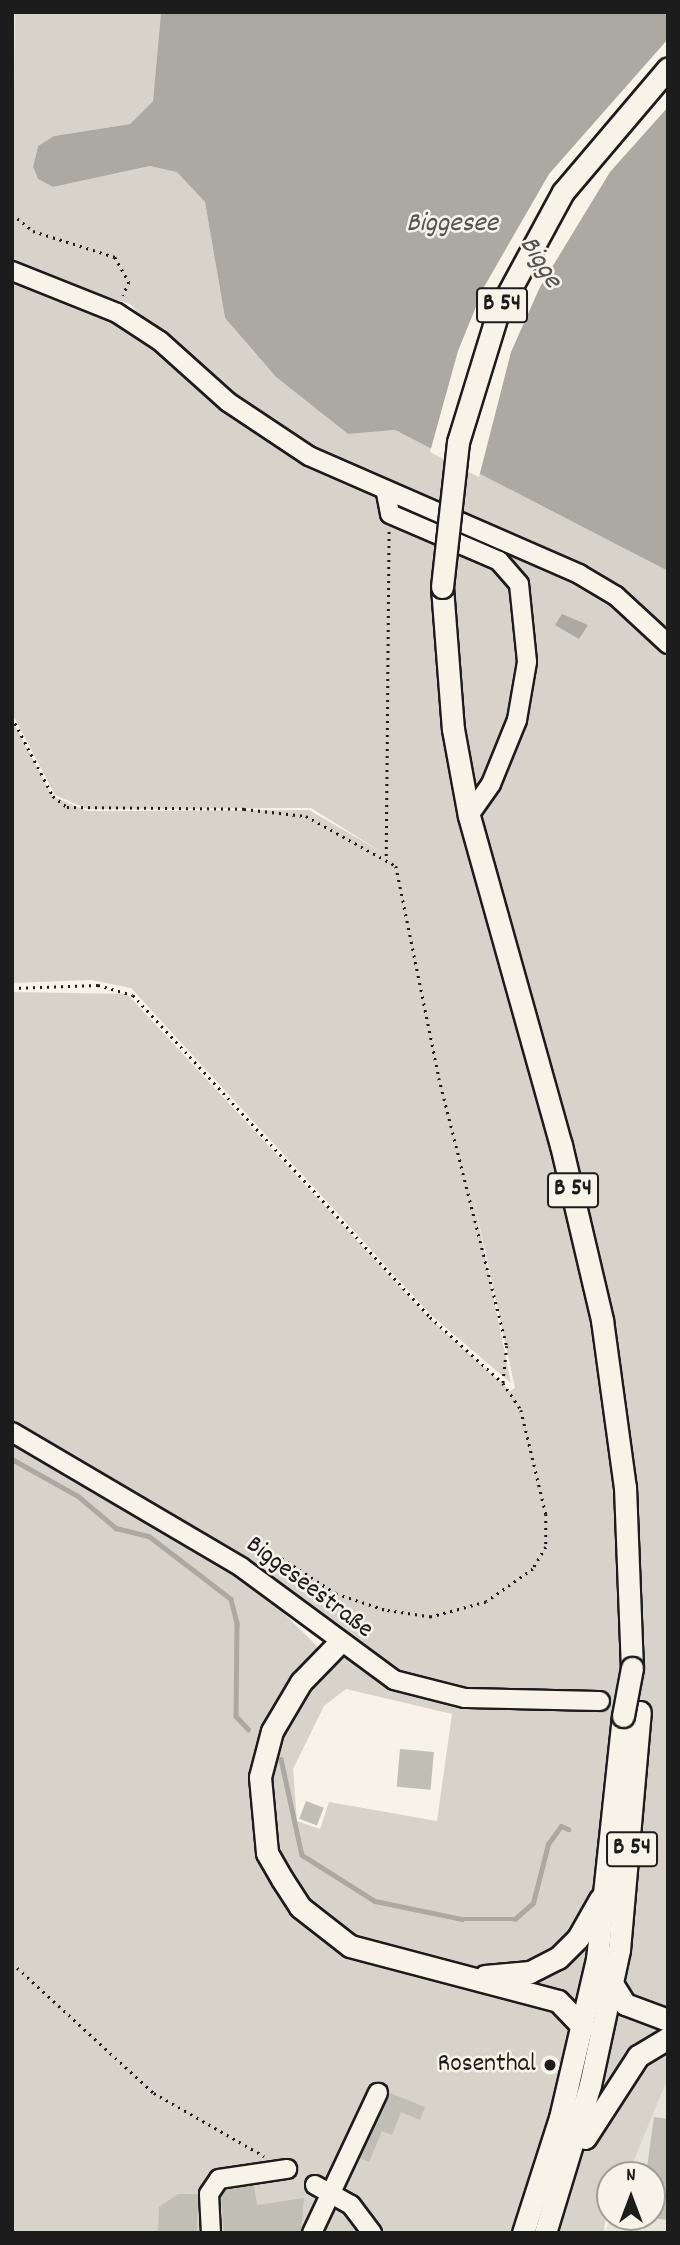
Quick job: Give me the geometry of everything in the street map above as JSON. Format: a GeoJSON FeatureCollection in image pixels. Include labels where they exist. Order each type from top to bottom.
{"type":"FeatureCollection","features":[{"type":"Feature","properties":{"kind":"main road","name":"B 54"},"geometry":{"type":"LineString","coordinates":[[545,2233],[564,2181],[613,1985],[637,1799],[625,1487],[602,1320],[571,1182],[468,816],[451,715],[443,587],[458,442],[498,312],[563,192],[668,68]]}},
{"type":"Feature","properties":{"kind":"main road"},"geometry":{"type":"LineString","coordinates":[[338,1644],[301,1682],[272,1731],[260,1777],[267,1853],[300,1907],[323,1930],[378,1957],[558,2001],[583,2027]]}},
{"type":"Feature","properties":{"kind":"main road","name":"B 54"},"geometry":{"type":"LineString","coordinates":[[523,2233],[583,2027],[632,1714]]}},
{"type":"Feature","properties":{"kind":"main road"},"geometry":{"type":"LineString","coordinates":[[448,1975],[513,1975],[558,1958],[579,1938],[607,1887]]}},
{"type":"Feature","properties":{"kind":"main road"},"geometry":{"type":"LineString","coordinates":[[613,1985],[625,2004],[668,2020]]}},
{"type":"Feature","properties":{"kind":"main road"},"geometry":{"type":"LineString","coordinates":[[564,2181],[621,2077],[638,2056],[668,2038]]}},
{"type":"Feature","properties":{"kind":"street"},"geometry":{"type":"LineString","coordinates":[[12,271],[117,313],[266,430],[386,493],[579,573],[616,596],[668,644]]}},
{"type":"Feature","properties":{"kind":"street"},"geometry":{"type":"LineString","coordinates":[[386,493],[390,514],[499,561],[519,584],[527,662],[517,720],[491,784],[468,816]]}},
{"type":"Feature","properties":{"kind":"street","name":"Biggeseestraße"},"geometry":{"type":"LineString","coordinates":[[12,1432],[241,1566],[338,1644],[420,1690],[530,1704],[600,1701]]}},
{"type":"Feature","properties":{"kind":"street"},"geometry":{"type":"LineString","coordinates":[[312,2233],[335,2196],[345,2159],[378,2094]]}},
{"type":"Feature","properties":{"kind":"street"},"geometry":{"type":"LineString","coordinates":[[211,2233],[209,2194],[219,2179],[287,2169]]}},
{"type":"Feature","properties":{"kind":"street"},"geometry":{"type":"LineString","coordinates":[[315,2185],[351,2205],[372,2233]]}},
{"type":"Feature","properties":{"kind":"path"},"geometry":{"type":"LineString","coordinates":[[12,214],[33,231],[115,257],[129,282],[117,313]]}},
{"type":"Feature","properties":{"kind":"path"},"geometry":{"type":"LineString","coordinates":[[386,856],[390,514]]}},
{"type":"Feature","properties":{"kind":"path"},"geometry":{"type":"LineString","coordinates":[[12,717],[54,796],[67,807],[275,811],[306,816],[386,856],[400,876],[439,1078],[507,1346],[503,1382]]}},
{"type":"Feature","properties":{"kind":"path"},"geometry":{"type":"LineString","coordinates":[[12,988],[98,985],[133,995],[430,1317],[503,1382],[521,1410],[549,1532],[541,1560],[512,1588],[462,1612],[431,1617],[359,1604],[267,1554],[241,1566]]}},
{"type":"Feature","properties":{"kind":"path"},"geometry":{"type":"LineString","coordinates":[[12,1964],[153,2093],[287,2169]]}},
{"type":"Feature","properties":{"kind":"shaded area"},"geometry":{"type":"Polygon","coordinates":[[[15,12],[161,12],[153,101],[130,124],[54,136],[38,146],[33,167],[38,179],[53,187],[150,166],[177,171],[205,202],[225,318],[276,377],[348,434],[395,430],[668,571],[668,2078],[634,2161],[596,2161],[596,2231],[604,2233],[12,2233],[12,1442],[257,1587],[320,1649],[303,1676],[333,1643],[244,1558],[12,1423],[12,992],[127,994],[429,1318],[510,1391],[515,1388],[473,1196],[511,1383],[431,1315],[131,988],[91,980],[12,983],[12,720],[52,796],[87,811],[309,810],[385,854],[311,808],[87,809],[55,795],[12,713],[12,273],[128,307],[186,373],[266,434],[318,450],[269,427],[194,371],[130,304],[12,267],[15,12]],[[346,1689],[324,1706],[293,1769],[297,1821],[320,1829],[329,1802],[437,1821],[452,1714],[346,1689]]]}},
{"type":"Feature","properties":{"kind":"shaded area"},"geometry":{"type":"Polygon","coordinates":[[[668,2078],[668,2233],[604,2233],[666,2231],[666,2161],[634,2161],[668,2078]]]}},
{"type":"Feature","properties":{"kind":"water","name":"Biggesee"},"geometry":{"type":"Polygon","coordinates":[[[161,12],[668,12],[668,571],[395,430],[348,434],[276,377],[225,318],[205,202],[177,172],[150,166],[53,187],[38,179],[33,167],[38,146],[54,136],[130,124],[153,101],[161,12]]]}},
{"type":"Feature","properties":{"kind":"water"},"geometry":{"type":"Polygon","coordinates":[[[562,614],[588,625],[579,639],[555,625],[562,614]]]}},
{"type":"Feature","properties":{"kind":"pier"},"geometry":{"type":"Polygon","coordinates":[[[668,39],[668,107],[610,172],[540,287],[511,352],[479,477],[430,452],[458,351],[484,287],[549,174],[668,39]]]}},
{"type":"Feature","properties":{"kind":"building"},"geometry":{"type":"Polygon","coordinates":[[[400,1749],[434,1752],[431,1790],[397,1787],[400,1749]]]}},
{"type":"Feature","properties":{"kind":"building"},"geometry":{"type":"Polygon","coordinates":[[[306,1801],[324,1808],[317,1826],[299,1819],[306,1801]]]}},
{"type":"Feature","properties":{"kind":"building"},"geometry":{"type":"Polygon","coordinates":[[[390,2093],[425,2107],[420,2120],[401,2112],[392,2135],[382,2131],[369,2162],[360,2158],[390,2093]]]}},
{"type":"Feature","properties":{"kind":"building"},"geometry":{"type":"Polygon","coordinates":[[[654,2117],[668,2119],[668,2220],[666,2161],[648,2161],[654,2117]]]}},
{"type":"Feature","properties":{"kind":"building"},"geometry":{"type":"Polygon","coordinates":[[[254,2185],[257,2205],[304,2198],[301,2233],[224,2233],[221,2197],[226,2190],[254,2185]]]}},
{"type":"Feature","properties":{"kind":"building"},"geometry":{"type":"Polygon","coordinates":[[[178,2194],[198,2194],[197,2233],[158,2233],[159,2207],[178,2194]]]}},
{"type":"Feature","properties":{"kind":"waterway"},"geometry":{"type":"LineString","coordinates":[[12,1459],[78,1496],[116,1528],[149,1536],[231,1599],[237,1623],[236,1716],[248,1729]]}},
{"type":"Feature","properties":{"kind":"waterway"},"geometry":{"type":"LineString","coordinates":[[281,1759],[302,1855],[375,1901],[462,1919],[515,1919],[533,1903],[548,1844],[561,1826],[568,1829]]}},
{"type":"Feature","properties":{"kind":"tunnel"},"geometry":{"type":"LineString","coordinates":[[600,1701],[668,1695]]}},
{"type":"Feature","properties":{"kind":"place","name":"Rosenthal"},"geometry":{"type":"Point","coordinates":[550,2065]}},
{"type":"Feature","properties":{"kind":"water label","name":"Bigge"},"geometry":{"type":"Point","coordinates":[539,263]}}]}
